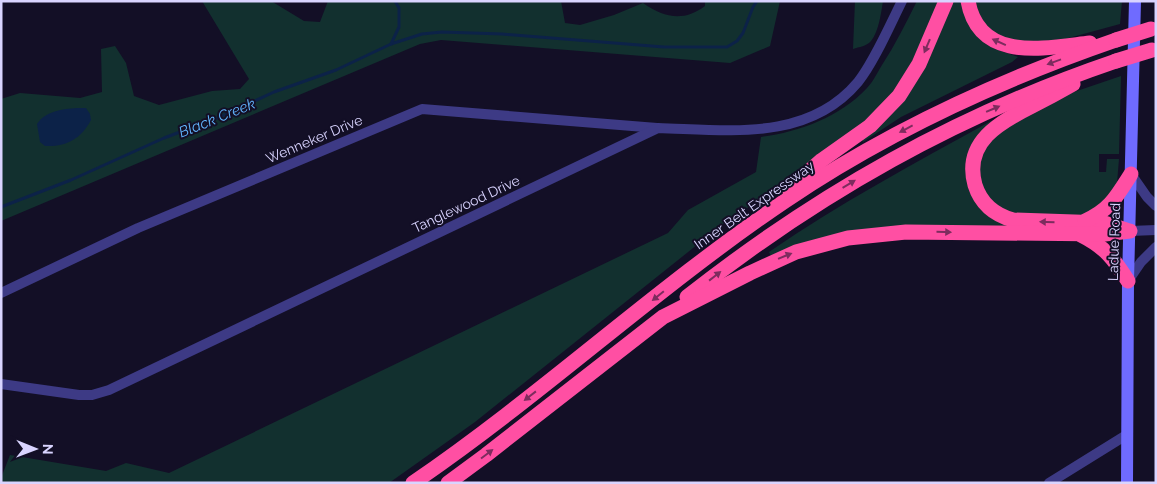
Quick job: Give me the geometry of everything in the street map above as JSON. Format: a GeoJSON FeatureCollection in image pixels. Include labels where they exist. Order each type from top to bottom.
{"type":"FeatureCollection","features":[{"type":"Feature","properties":{"kind":"highway"},"geometry":{"type":"LineString","coordinates":[[738,234],[822,160],[870,126],[886,111],[899,96],[919,64],[946,1]]}},
{"type":"Feature","properties":{"kind":"highway"},"geometry":{"type":"LineString","coordinates":[[968,1],[976,23],[984,33],[995,41],[1021,49],[1038,49],[1116,40]]}},
{"type":"Feature","properties":{"kind":"highway","name":"Inner Belt Expressway"},"geometry":{"type":"LineString","coordinates":[[413,483],[502,418],[738,234],[815,181],[914,125],[1015,78],[1116,40],[1153,29]]}},
{"type":"Feature","properties":{"kind":"highway"},"geometry":{"type":"LineString","coordinates":[[448,483],[729,265],[814,205],[878,167],[979,115],[1047,85],[1154,49]]}},
{"type":"Feature","properties":{"kind":"highway"},"geometry":{"type":"LineString","coordinates":[[1116,61],[1007,118],[987,135],[980,145],[974,158],[973,170],[977,192],[984,203],[1002,217],[1081,228],[1107,251],[1128,281]]}},
{"type":"Feature","properties":{"kind":"highway"},"geometry":{"type":"LineString","coordinates":[[1081,228],[1109,207],[1131,174]]}},
{"type":"Feature","properties":{"kind":"highway"},"geometry":{"type":"LineString","coordinates":[[663,317],[775,260],[823,243],[848,238],[906,232],[1081,228],[1104,223],[1130,231]]}},
{"type":"Feature","properties":{"kind":"main road","name":"Ladue Road"},"geometry":{"type":"LineString","coordinates":[[1127,483],[1128,281],[1135,1]]}},
{"type":"Feature","properties":{"kind":"street","name":"Tanglewood Drive"},"geometry":{"type":"LineString","coordinates":[[1,384],[79,395],[92,395],[109,390],[658,128],[765,130],[782,127],[821,111],[840,99],[859,81],[902,1]]}},
{"type":"Feature","properties":{"kind":"street","name":"Wenneker Drive"},"geometry":{"type":"LineString","coordinates":[[1,293],[138,228],[422,109],[658,128]]}},
{"type":"Feature","properties":{"kind":"street"},"geometry":{"type":"LineString","coordinates":[[1131,174],[1147,197],[1156,206]]}},
{"type":"Feature","properties":{"kind":"street"},"geometry":{"type":"LineString","coordinates":[[1130,231],[1156,230]]}},
{"type":"Feature","properties":{"kind":"street"},"geometry":{"type":"LineString","coordinates":[[1128,281],[1141,262],[1156,247]]}},
{"type":"Feature","properties":{"kind":"street"},"geometry":{"type":"LineString","coordinates":[[1048,483],[1128,434]]}},
{"type":"Feature","properties":{"kind":"green space"},"geometry":{"type":"Polygon","coordinates":[[[202,1],[271,1],[304,21],[320,22],[328,1],[561,1],[565,23],[580,25],[614,15],[643,3],[666,15],[682,16],[705,6],[705,1],[780,1],[770,46],[730,63],[441,40],[420,44],[1,221],[1,99],[20,93],[80,98],[102,92],[101,49],[115,46],[126,63],[134,96],[159,105],[212,91],[240,89],[249,79],[202,1]]]}},
{"type":"Feature","properties":{"kind":"green space"},"geometry":{"type":"Polygon","coordinates":[[[855,1],[883,1],[874,37],[867,44],[853,49],[855,1]]]}},
{"type":"Feature","properties":{"kind":"green space"},"geometry":{"type":"Polygon","coordinates":[[[917,1],[939,1],[910,66],[897,88],[857,130],[747,208],[742,209],[475,422],[389,483],[1,483],[1,478],[10,455],[106,471],[126,463],[169,473],[668,233],[688,210],[756,172],[761,137],[804,127],[832,115],[867,88],[896,42],[917,1]]]}},
{"type":"Feature","properties":{"kind":"green space"},"geometry":{"type":"Polygon","coordinates":[[[953,1],[963,1],[966,16],[972,30],[982,41],[995,49],[1018,57],[1012,62],[901,117],[863,142],[862,139],[953,1]]]}},
{"type":"Feature","properties":{"kind":"green space"},"geometry":{"type":"Polygon","coordinates":[[[974,1],[1122,1],[1120,24],[1054,42],[1009,42],[982,24],[974,1]]]}},
{"type":"Feature","properties":{"kind":"green space"},"geometry":{"type":"Polygon","coordinates":[[[1121,76],[1119,154],[1099,154],[1099,172],[1106,172],[1107,159],[1119,159],[1117,183],[1110,198],[1082,217],[1024,217],[1002,211],[984,193],[978,168],[982,154],[998,130],[1068,94],[1121,76]]]}},
{"type":"Feature","properties":{"kind":"green space"},"geometry":{"type":"Polygon","coordinates":[[[991,121],[992,124],[968,177],[1013,226],[907,227],[772,258],[769,252],[823,217],[991,121]]]}},
{"type":"Feature","properties":{"kind":"water"},"geometry":{"type":"Polygon","coordinates":[[[86,108],[91,120],[78,137],[66,143],[53,146],[45,146],[40,142],[37,124],[40,120],[49,113],[86,108]]]}},
{"type":"Feature","properties":{"kind":"waterway","name":"Black Creek"},"geometry":{"type":"LineString","coordinates":[[1,207],[71,180],[164,138],[220,117],[274,92],[336,70],[391,44],[399,27],[399,8],[395,1]]}},
{"type":"Feature","properties":{"kind":"waterway"},"geometry":{"type":"LineString","coordinates":[[391,44],[422,34],[442,32],[502,34],[664,47],[727,47],[737,41],[743,33],[757,1]]}}]}
